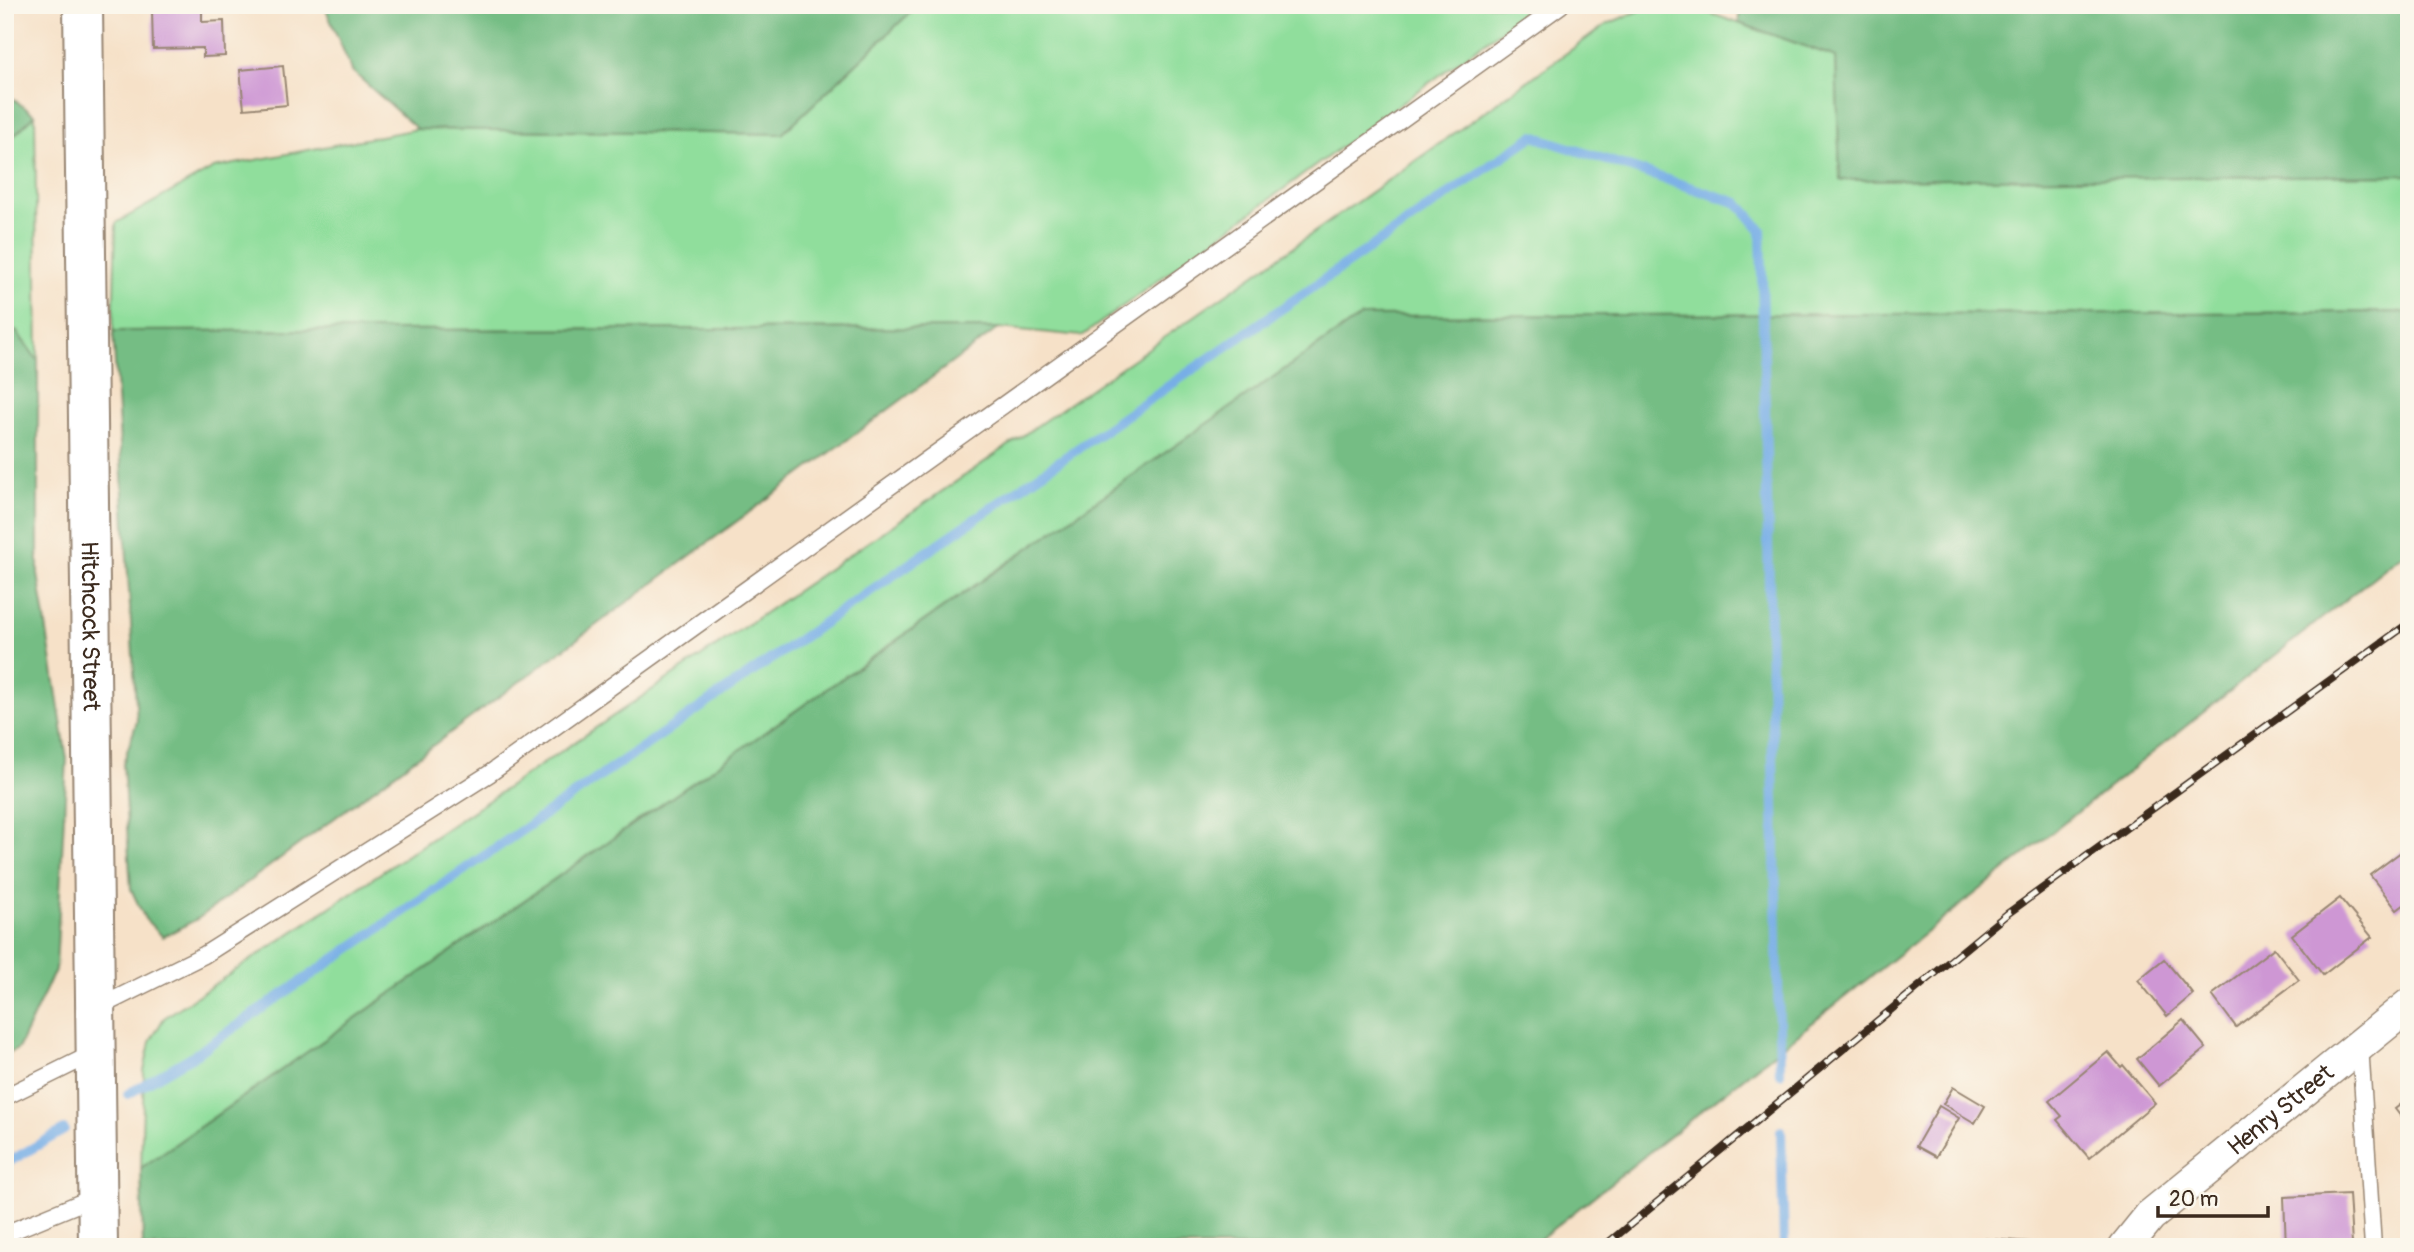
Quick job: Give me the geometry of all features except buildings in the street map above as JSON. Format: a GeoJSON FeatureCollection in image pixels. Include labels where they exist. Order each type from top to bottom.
{"type":"FeatureCollection","features":[{"type":"Feature","properties":{"kind":"street","name":"Hitchcock Street"},"geometry":{"type":"LineString","coordinates":[[83,5],[98,1247]]}},
{"type":"Feature","properties":{"kind":"street","name":"Henry Street"},"geometry":{"type":"LineString","coordinates":[[2125,1247],[2150,1216],[2409,1005]]}},
{"type":"Feature","properties":{"kind":"lane"},"geometry":{"type":"LineString","coordinates":[[95,1009],[204,955],[489,774],[1561,5]]}},
{"type":"Feature","properties":{"kind":"lane"},"geometry":{"type":"LineString","coordinates":[[2360,1045],[2373,1247]]}},
{"type":"Feature","properties":{"kind":"lane"},"geometry":{"type":"LineString","coordinates":[[5,1097],[96,1052]]}},
{"type":"Feature","properties":{"kind":"lane"},"geometry":{"type":"LineString","coordinates":[[5,1234],[97,1196]]}},
{"type":"Feature","properties":{"kind":"green space"},"geometry":{"type":"Polygon","coordinates":[[[324,5],[918,5],[782,134],[417,129],[352,71],[324,5]]]}},
{"type":"Feature","properties":{"kind":"green space"},"geometry":{"type":"Polygon","coordinates":[[[918,5],[1536,5],[1082,336],[999,328],[113,331],[116,223],[214,168],[417,129],[782,134],[918,5]]]}},
{"type":"Feature","properties":{"kind":"green space"},"geometry":{"type":"Polygon","coordinates":[[[1653,5],[1686,5],[1836,57],[1840,180],[2409,175],[2409,312],[1361,316],[141,1168],[144,1071],[150,1042],[164,1018],[890,527],[1250,278],[1607,24],[1653,5]]]}},
{"type":"Feature","properties":{"kind":"green space"},"geometry":{"type":"Polygon","coordinates":[[[1739,5],[2409,5],[2409,175],[1840,180],[1836,57],[1739,23],[1739,5]]]}},
{"type":"Feature","properties":{"kind":"green space"},"geometry":{"type":"Polygon","coordinates":[[[5,93],[35,115],[5,144],[5,93]]]}},
{"type":"Feature","properties":{"kind":"green space"},"geometry":{"type":"Polygon","coordinates":[[[35,115],[38,361],[16,331],[5,331],[5,144],[35,115]]]}},
{"type":"Feature","properties":{"kind":"green space"},"geometry":{"type":"Polygon","coordinates":[[[2409,312],[2409,549],[1530,1247],[143,1247],[141,1168],[1361,316],[2409,312]]]}},
{"type":"Feature","properties":{"kind":"green space"},"geometry":{"type":"Polygon","coordinates":[[[999,328],[199,918],[163,937],[145,919],[131,889],[123,764],[137,721],[113,331],[999,328]]]}},
{"type":"Feature","properties":{"kind":"green space"},"geometry":{"type":"Polygon","coordinates":[[[5,331],[16,331],[38,361],[38,574],[67,759],[56,968],[18,1049],[5,1055],[5,331]]]}},
{"type":"Feature","properties":{"kind":"waterway"},"geometry":{"type":"LineString","coordinates":[[128,1094],[193,1056],[1533,136],[1738,203],[1761,230],[1780,1073]]}},
{"type":"Feature","properties":{"kind":"waterway"},"geometry":{"type":"LineString","coordinates":[[5,1164],[64,1130]]}},
{"type":"Feature","properties":{"kind":"waterway"},"geometry":{"type":"LineString","coordinates":[[1781,1131],[1784,1247]]}},
{"type":"Feature","properties":{"kind":"railway"},"geometry":{"type":"LineString","coordinates":[[1603,1247],[2007,914],[2409,623]]}}]}
